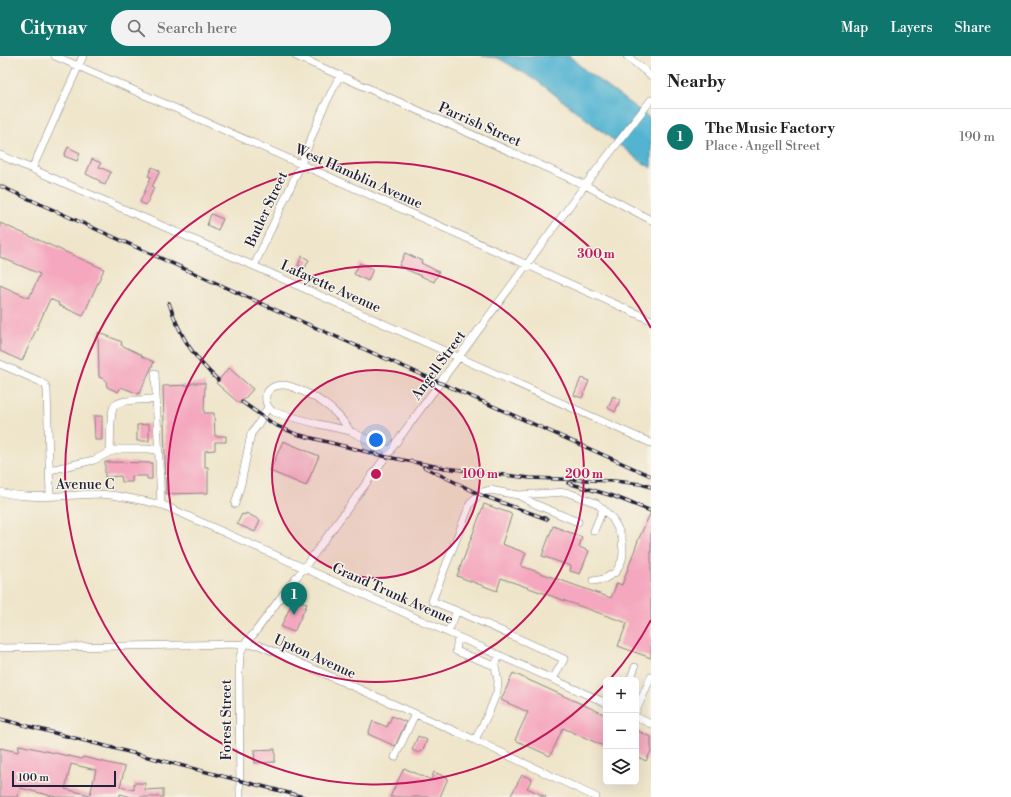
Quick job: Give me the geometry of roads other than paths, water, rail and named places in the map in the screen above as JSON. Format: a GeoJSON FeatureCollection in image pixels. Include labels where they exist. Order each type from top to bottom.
{"type":"FeatureCollection","features":[{"type":"Feature","properties":{"kind":"street","name":"West Hamblin Avenue"},"geometry":{"type":"LineString","coordinates":[[55,56],[651,320]]}},
{"type":"Feature","properties":{"kind":"street"},"geometry":{"type":"LineString","coordinates":[[32,169],[83,56]]}},
{"type":"Feature","properties":{"kind":"street","name":"Parrish Street"},"geometry":{"type":"LineString","coordinates":[[296,56],[585,185],[651,220]]}},
{"type":"Feature","properties":{"kind":"street"},"geometry":{"type":"LineString","coordinates":[[627,56],[651,76]]}},
{"type":"Feature","properties":{"kind":"street","name":"Butler Street"},"geometry":{"type":"LineString","coordinates":[[254,266],[301,164],[322,111],[340,75]]}},
{"type":"Feature","properties":{"kind":"street","name":"Angell Street"},"geometry":{"type":"LineString","coordinates":[[244,644],[253,635],[304,568],[585,185],[650,101]]}},
{"type":"Feature","properties":{"kind":"street","name":"Lafayette Avenue"},"geometry":{"type":"LineString","coordinates":[[0,154],[651,442]]}},
{"type":"Feature","properties":{"kind":"street"},"geometry":{"type":"LineString","coordinates":[[0,364],[39,381],[47,389],[50,496]]}},
{"type":"Feature","properties":{"kind":"street"},"geometry":{"type":"LineString","coordinates":[[155,373],[161,505]]}},
{"type":"Feature","properties":{"kind":"street"},"geometry":{"type":"LineString","coordinates":[[350,431],[344,421],[322,401],[293,387],[283,385],[275,386],[270,389],[266,395],[265,401],[273,412],[280,415],[350,431],[391,451]]}},
{"type":"Feature","properties":{"kind":"street"},"geometry":{"type":"LineString","coordinates":[[110,452],[112,411],[115,405],[123,402],[156,399]]}},
{"type":"Feature","properties":{"kind":"street"},"geometry":{"type":"LineString","coordinates":[[235,504],[241,484],[251,434],[268,407]]}},
{"type":"Feature","properties":{"kind":"street"},"geometry":{"type":"LineString","coordinates":[[50,470],[94,460],[110,452],[121,450],[158,450]]}},
{"type":"Feature","properties":{"kind":"street"},"geometry":{"type":"LineString","coordinates":[[553,679],[564,659],[432,601],[470,504],[479,494],[490,490],[518,495],[566,492],[596,503],[612,518],[618,529],[622,538],[623,553],[622,560],[616,572],[604,579],[593,582]]}},
{"type":"Feature","properties":{"kind":"street","name":"Avenue C"},"geometry":{"type":"LineString","coordinates":[[0,492],[13,495],[50,496],[97,494],[116,496],[169,508]]}},
{"type":"Feature","properties":{"kind":"street"},"geometry":{"type":"LineString","coordinates":[[518,495],[535,504],[578,522]]}},
{"type":"Feature","properties":{"kind":"street","name":"Grand Trunk Avenue"},"geometry":{"type":"LineString","coordinates":[[169,508],[603,702]]}},
{"type":"Feature","properties":{"kind":"street"},"geometry":{"type":"LineString","coordinates":[[594,531],[603,509]]}},
{"type":"Feature","properties":{"kind":"street"},"geometry":{"type":"LineString","coordinates":[[448,632],[457,611]]}},
{"type":"Feature","properties":{"kind":"street"},"geometry":{"type":"LineString","coordinates":[[458,637],[456,651],[494,666]]}},
{"type":"Feature","properties":{"kind":"street","name":"Forest Street"},"geometry":{"type":"LineString","coordinates":[[240,797],[239,672],[240,656],[244,644]]}},
{"type":"Feature","properties":{"kind":"street","name":"Upton Avenue"},"geometry":{"type":"LineString","coordinates":[[0,648],[259,645],[475,740],[596,797]]}},
{"type":"Feature","properties":{"kind":"street"},"geometry":{"type":"LineString","coordinates":[[471,657],[476,645]]}},
{"type":"Feature","properties":{"kind":"street"},"geometry":{"type":"LineString","coordinates":[[475,740],[497,692],[498,681],[494,666],[500,655]]}},
{"type":"Feature","properties":{"kind":"street"},"geometry":{"type":"LineString","coordinates":[[631,677],[635,667]]}},
{"type":"Feature","properties":{"kind":"street"},"geometry":{"type":"LineString","coordinates":[[639,699],[651,677]]}},
{"type":"Feature","properties":{"kind":"street"},"geometry":{"type":"LineString","coordinates":[[396,757],[416,714]]}},
{"type":"Feature","properties":{"kind":"street"},"geometry":{"type":"LineString","coordinates":[[639,718],[651,724]]}},
{"type":"Feature","properties":{"kind":"water"},"geometry":{"type":"Polygon","coordinates":[[[482,56],[569,56],[586,71],[651,119],[651,168],[536,80],[498,58],[482,56]]]}},
{"type":"Feature","properties":{"kind":"railway"},"geometry":{"type":"LineString","coordinates":[[0,186],[651,476]]}},
{"type":"Feature","properties":{"kind":"railway"},"geometry":{"type":"LineString","coordinates":[[169,303],[173,315],[188,345],[201,363],[218,380]]}},
{"type":"Feature","properties":{"kind":"railway"},"geometry":{"type":"LineString","coordinates":[[242,402],[275,425],[296,434],[387,457],[445,468],[530,478],[614,481],[641,484],[651,487]]}},
{"type":"Feature","properties":{"kind":"railway"},"geometry":{"type":"LineString","coordinates":[[424,467],[481,495],[547,519]]}},
{"type":"Feature","properties":{"kind":"railway"},"geometry":{"type":"LineString","coordinates":[[568,483],[613,496],[651,511]]}},
{"type":"Feature","properties":{"kind":"railway"},"geometry":{"type":"LineString","coordinates":[[0,719],[304,797]]}},
{"type":"Feature","properties":{"kind":"place","name":"The Music Factory"},"geometry":{"type":"Point","coordinates":[294,615]}}]}
